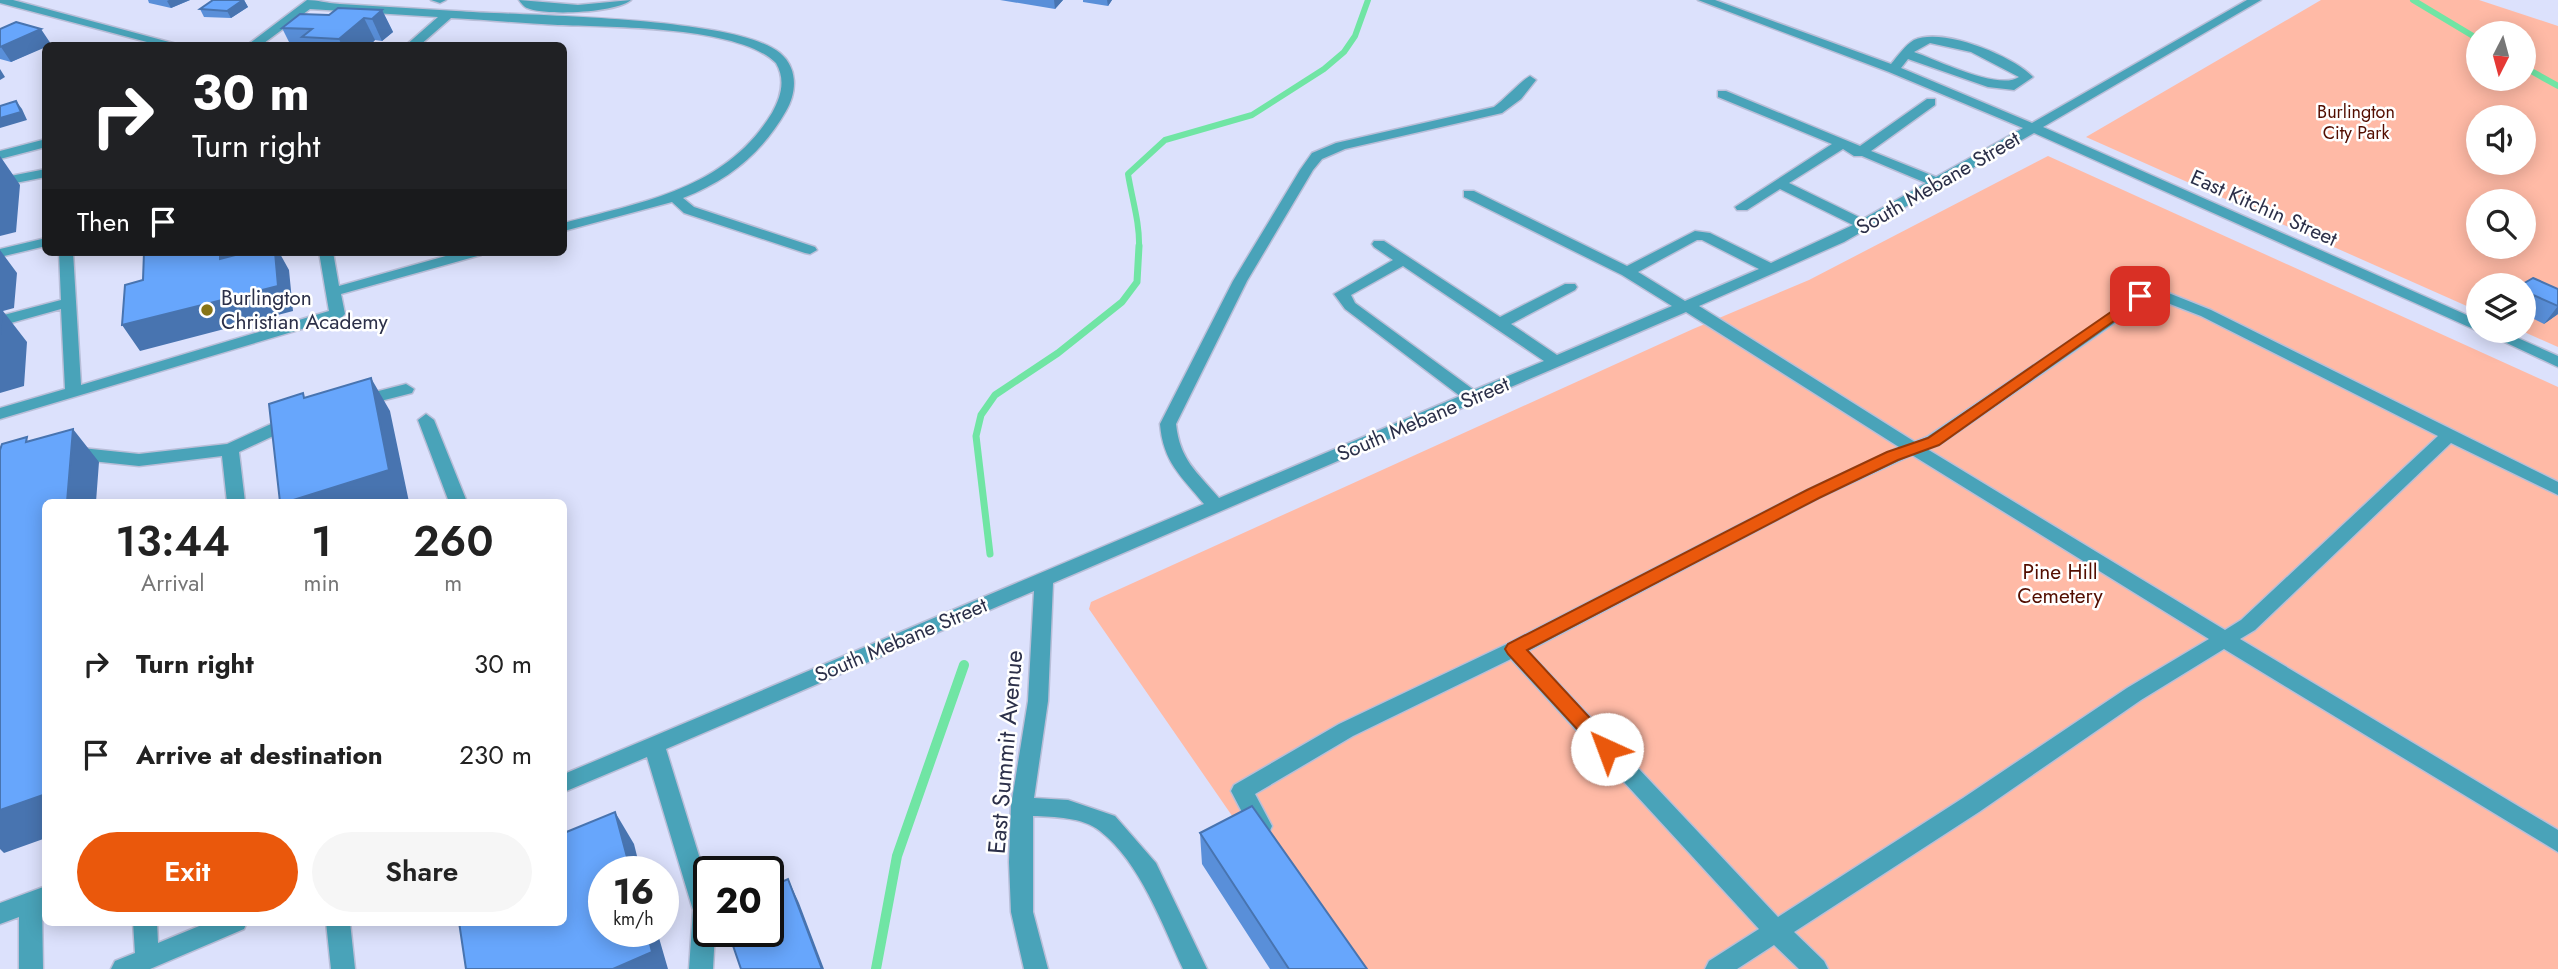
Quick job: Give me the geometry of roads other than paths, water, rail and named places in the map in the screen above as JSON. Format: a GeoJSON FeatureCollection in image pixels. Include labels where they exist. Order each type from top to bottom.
{"type":"FeatureCollection","features":[{"type":"Feature","properties":{"kind":"street"},"geometry":{"type":"LineString","coordinates":[[0,0],[163,42]]}},
{"type":"Feature","properties":{"kind":"street"},"geometry":{"type":"LineString","coordinates":[[417,12],[439,0]]}},
{"type":"Feature","properties":{"kind":"street"},"geometry":{"type":"LineString","coordinates":[[522,19],[527,2],[591,8],[610,6],[625,0]]}},
{"type":"Feature","properties":{"kind":"street","name":"East Kitchin Street"},"geometry":{"type":"LineString","coordinates":[[1704,0],[1893,69],[2034,128],[2466,321]]}},
{"type":"Feature","properties":{"kind":"street","name":"South Mebane Street"},"geometry":{"type":"LineString","coordinates":[[567,782],[1771,269],[1864,225],[2255,0]]}},
{"type":"Feature","properties":{"kind":"street"},"geometry":{"type":"LineString","coordinates":[[256,42],[311,2],[349,8],[715,35],[749,43],[773,53],[787,67],[790,84],[783,105],[752,149],[727,169],[689,189],[567,226]]}},
{"type":"Feature","properties":{"kind":"street"},"geometry":{"type":"LineString","coordinates":[[333,20],[349,8]]}},
{"type":"Feature","properties":{"kind":"street"},"geometry":{"type":"LineString","coordinates":[[416,42],[449,14]]}},
{"type":"Feature","properties":{"kind":"street"},"geometry":{"type":"LineString","coordinates":[[282,23],[303,25]]}},
{"type":"Feature","properties":{"kind":"street"},"geometry":{"type":"LineString","coordinates":[[1893,69],[1917,43],[1930,38],[1945,40],[2016,68],[2027,77],[2014,86],[1992,85],[1907,54]]}},
{"type":"Feature","properties":{"kind":"street"},"geometry":{"type":"LineString","coordinates":[[1216,506],[1180,464],[1170,446],[1168,424],[1240,281],[1317,156],[1341,146],[1498,110],[1517,96],[1530,80]]}},
{"type":"Feature","properties":{"kind":"street"},"geometry":{"type":"LineString","coordinates":[[1722,94],[1859,153],[1938,183]]}},
{"type":"Feature","properties":{"kind":"street"},"geometry":{"type":"LineString","coordinates":[[1859,153],[1931,102]]}},
{"type":"Feature","properties":{"kind":"street"},"geometry":{"type":"LineString","coordinates":[[0,155],[42,145]]}},
{"type":"Feature","properties":{"kind":"street"},"geometry":{"type":"LineString","coordinates":[[1742,206],[1840,145]]}},
{"type":"Feature","properties":{"kind":"street"},"geometry":{"type":"LineString","coordinates":[[0,182],[42,174]]}},
{"type":"Feature","properties":{"kind":"street"},"geometry":{"type":"LineString","coordinates":[[1779,184],[1864,225]]}},
{"type":"Feature","properties":{"kind":"street"},"geometry":{"type":"LineString","coordinates":[[1469,194],[1627,272],[1686,307],[1974,487],[2225,637],[2558,842]]}},
{"type":"Feature","properties":{"kind":"street"},"geometry":{"type":"LineString","coordinates":[[672,195],[689,210],[810,250]]}},
{"type":"Feature","properties":{"kind":"street"},"geometry":{"type":"LineString","coordinates":[[1627,272],[1695,236],[1705,236],[1771,269]]}},
{"type":"Feature","properties":{"kind":"street"},"geometry":{"type":"LineString","coordinates":[[0,253],[42,243]]}},
{"type":"Feature","properties":{"kind":"street"},"geometry":{"type":"LineString","coordinates":[[1379,244],[1557,362]]}},
{"type":"Feature","properties":{"kind":"street"},"geometry":{"type":"LineString","coordinates":[[66,256],[73,392]]}},
{"type":"Feature","properties":{"kind":"street"},"geometry":{"type":"LineString","coordinates":[[0,414],[337,314],[327,256]]}},
{"type":"Feature","properties":{"kind":"street"},"geometry":{"type":"LineString","coordinates":[[333,292],[462,256]]}},
{"type":"Feature","properties":{"kind":"street"},"geometry":{"type":"LineString","coordinates":[[1404,260],[1342,294],[1350,306],[1473,397]]}},
{"type":"Feature","properties":{"kind":"street"},"geometry":{"type":"LineString","coordinates":[[1501,323],[1570,287]]}},
{"type":"Feature","properties":{"kind":"street"},"geometry":{"type":"LineString","coordinates":[[1271,842],[1242,791],[1346,730],[1514,649],[1813,494],[1893,456],[1917,450],[2151,290],[2159,291],[2206,313],[2558,489]]}},
{"type":"Feature","properties":{"kind":"street"},"geometry":{"type":"LineString","coordinates":[[0,321],[69,302]]}},
{"type":"Feature","properties":{"kind":"street"},"geometry":{"type":"LineString","coordinates":[[2516,343],[2558,362]]}},
{"type":"Feature","properties":{"kind":"street"},"geometry":{"type":"LineString","coordinates":[[343,406],[406,389]]}},
{"type":"Feature","properties":{"kind":"street"},"geometry":{"type":"LineString","coordinates":[[53,461],[82,454],[139,460],[230,449],[306,416]]}},
{"type":"Feature","properties":{"kind":"street"},"geometry":{"type":"LineString","coordinates":[[426,420],[457,499]]}},
{"type":"Feature","properties":{"kind":"street"},"geometry":{"type":"LineString","coordinates":[[1717,969],[1971,805],[2134,694],[2248,625],[2449,435]]}},
{"type":"Feature","properties":{"kind":"street"},"geometry":{"type":"LineString","coordinates":[[230,449],[236,499]]}},
{"type":"Feature","properties":{"kind":"street","name":"East Summit Avenue"},"geometry":{"type":"LineString","coordinates":[[1036,969],[1022,912],[1022,806],[1038,701],[1044,580]]}},
{"type":"Feature","properties":{"kind":"street"},"geometry":{"type":"LineString","coordinates":[[1514,649],[1775,930],[1815,969]]}},
{"type":"Feature","properties":{"kind":"street"},"geometry":{"type":"LineString","coordinates":[[654,744],[704,910],[701,969]]}},
{"type":"Feature","properties":{"kind":"street"},"geometry":{"type":"LineString","coordinates":[[1022,806],[1068,809],[1107,823],[1148,870],[1195,969]]}},
{"type":"Feature","properties":{"kind":"street"},"geometry":{"type":"LineString","coordinates":[[0,914],[38,899],[31,969]]}},
{"type":"Feature","properties":{"kind":"street"},"geometry":{"type":"LineString","coordinates":[[145,926],[147,959]]}},
{"type":"Feature","properties":{"kind":"street"},"geometry":{"type":"LineString","coordinates":[[123,969],[226,926]]}},
{"type":"Feature","properties":{"kind":"street"},"geometry":{"type":"LineString","coordinates":[[338,926],[343,969]]}},
{"type":"Feature","properties":{"kind":"waterway"},"geometry":{"type":"LineString","coordinates":[[1139,246],[1128,174],[1165,140],[1252,115],[1324,69],[1344,52],[1355,36],[1368,0]]}},
{"type":"Feature","properties":{"kind":"waterway"},"geometry":{"type":"LineString","coordinates":[[2413,0],[2466,32]]}},
{"type":"Feature","properties":{"kind":"waterway"},"geometry":{"type":"LineString","coordinates":[[2536,74],[2558,86]]}},
{"type":"Feature","properties":{"kind":"waterway"},"geometry":{"type":"LineString","coordinates":[[990,554],[976,436],[981,415],[995,395],[1058,353],[1122,302],[1137,282],[1139,246]]}},
{"type":"Feature","properties":{"kind":"waterway"},"geometry":{"type":"LineString","coordinates":[[876,969],[897,856],[964,665]]}},
{"type":"Feature","properties":{"kind":"place","name":"Burlington Christian Academy"},"geometry":{"type":"Point","coordinates":[207,310]}},
{"type":"Feature","properties":{"kind":"park label","name":"Burlington City Park"},"geometry":{"type":"Point","coordinates":[2356,122]}},
{"type":"Feature","properties":{"kind":"park label","name":"Pine Hill Cemetery"},"geometry":{"type":"Point","coordinates":[2060,584]}}]}
